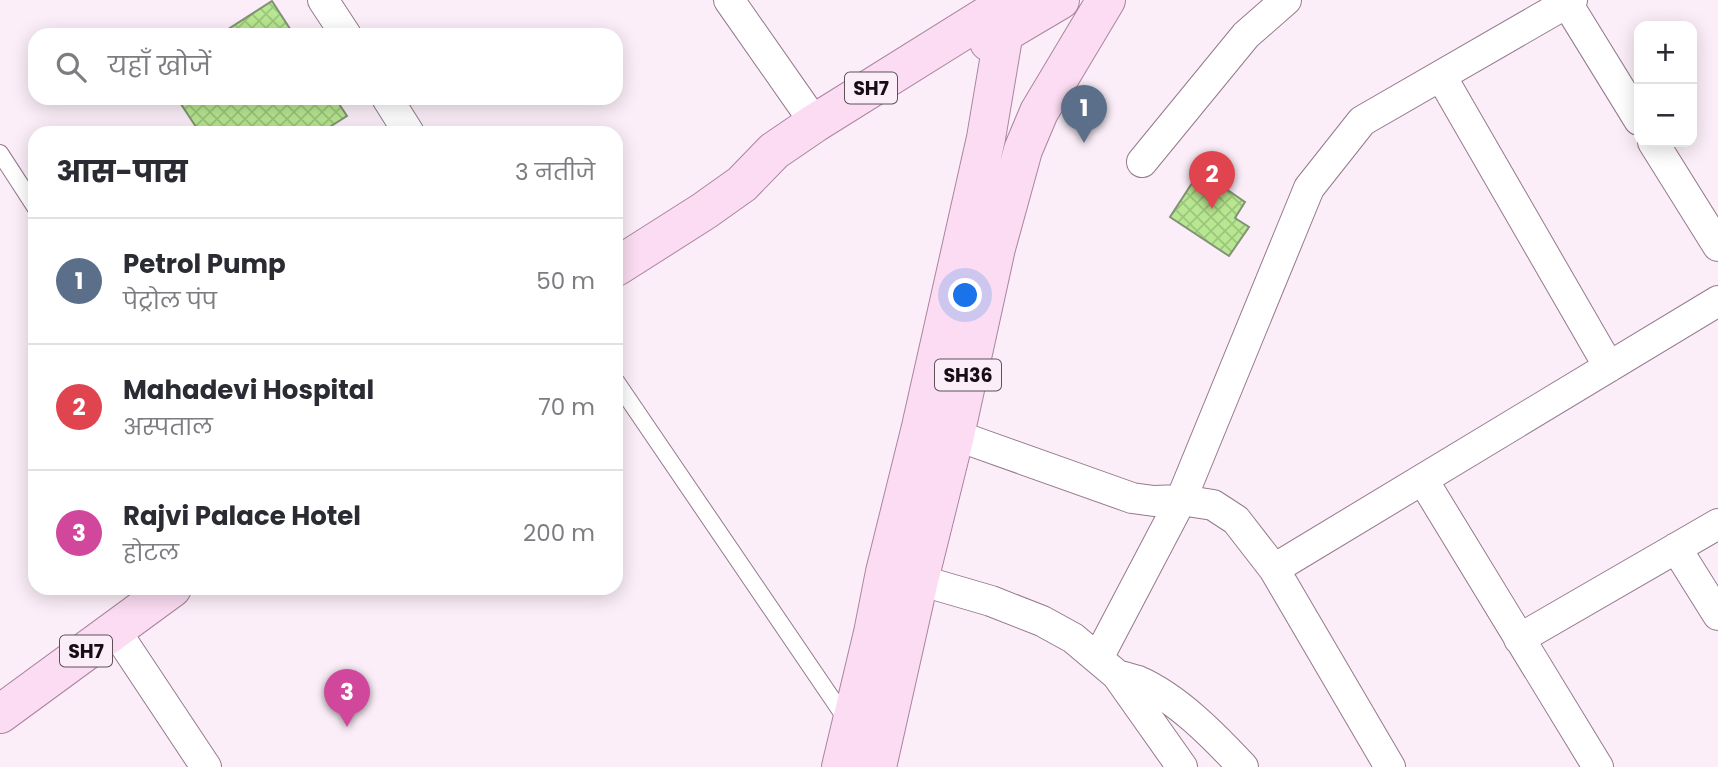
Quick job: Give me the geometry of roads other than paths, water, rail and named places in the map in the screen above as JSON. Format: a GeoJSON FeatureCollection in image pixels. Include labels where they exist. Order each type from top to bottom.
{"type":"FeatureCollection","features":[{"type":"Feature","properties":{"kind":"main road"},"geometry":{"type":"LineString","coordinates":[[1008,11],[1060,0]]}},
{"type":"Feature","properties":{"kind":"main road","name":"SH36"},"geometry":{"type":"LineString","coordinates":[[841,767],[885,572],[938,431],[996,248],[1023,150],[1045,102],[1106,0]]}},
{"type":"Feature","properties":{"kind":"main road","name":"SH7"},"geometry":{"type":"LineString","coordinates":[[623,263],[742,184],[774,151],[815,123],[1008,11]]}},
{"type":"Feature","properties":{"kind":"main road","name":"SH7"},"geometry":{"type":"LineString","coordinates":[[742,184],[781,166],[918,86],[1008,11]]}},
{"type":"Feature","properties":{"kind":"main road","name":"SH36"},"geometry":{"type":"LineString","coordinates":[[877,767],[919,580],[938,431],[1008,11]]}},
{"type":"Feature","properties":{"kind":"main road","name":"SH7"},"geometry":{"type":"LineString","coordinates":[[0,714],[162,595]]}},
{"type":"Feature","properties":{"kind":"street"},"geometry":{"type":"LineString","coordinates":[[323,0],[341,28]]}},
{"type":"Feature","properties":{"kind":"street"},"geometry":{"type":"LineString","coordinates":[[729,0],[815,123]]}},
{"type":"Feature","properties":{"kind":"street"},"geometry":{"type":"LineString","coordinates":[[1142,162],[1247,35],[1286,0]]}},
{"type":"Feature","properties":{"kind":"street"},"geometry":{"type":"LineString","coordinates":[[1107,667],[1181,500],[1310,188],[1363,121],[1570,2],[1634,111]]}},
{"type":"Feature","properties":{"kind":"street"},"geometry":{"type":"LineString","coordinates":[[1441,76],[1609,367]]}},
{"type":"Feature","properties":{"kind":"street"},"geometry":{"type":"LineString","coordinates":[[392,105],[405,126]]}},
{"type":"Feature","properties":{"kind":"street"},"geometry":{"type":"LineString","coordinates":[[1656,147],[1718,246]]}},
{"type":"Feature","properties":{"kind":"street"},"geometry":{"type":"LineString","coordinates":[[1274,569],[1718,301]]}},
{"type":"Feature","properties":{"kind":"street"},"geometry":{"type":"LineString","coordinates":[[938,431],[1132,498],[1154,501],[1181,500],[1213,505],[1236,520],[1274,569],[1390,767]]}},
{"type":"Feature","properties":{"kind":"street"},"geometry":{"type":"LineString","coordinates":[[1423,480],[1598,767]]}},
{"type":"Feature","properties":{"kind":"street"},"geometry":{"type":"LineString","coordinates":[[1519,639],[1718,524]]}},
{"type":"Feature","properties":{"kind":"street"},"geometry":{"type":"LineString","coordinates":[[1676,548],[1718,615]]}},
{"type":"Feature","properties":{"kind":"street"},"geometry":{"type":"LineString","coordinates":[[919,580],[991,601],[1042,621],[1073,638],[1107,667],[1182,767]]}},
{"type":"Feature","properties":{"kind":"street"},"geometry":{"type":"LineString","coordinates":[[115,630],[206,767]]}},
{"type":"Feature","properties":{"kind":"street"},"geometry":{"type":"LineString","coordinates":[[1107,667],[1158,692],[1203,726],[1242,767]]}},
{"type":"Feature","properties":{"kind":"lane"},"geometry":{"type":"LineString","coordinates":[[0,153],[28,196]]}},
{"type":"Feature","properties":{"kind":"lane"},"geometry":{"type":"LineString","coordinates":[[623,391],[851,727]]}},
{"type":"Feature","properties":{"kind":"place","name":"Petrol Pump"},"geometry":{"type":"Point","coordinates":[1084,143]}},
{"type":"Feature","properties":{"kind":"place","name":"Mahadevi Hospital"},"geometry":{"type":"Point","coordinates":[1212,209]}},
{"type":"Feature","properties":{"kind":"place","name":"Rajvi Palace Hotel"},"geometry":{"type":"Point","coordinates":[347,727]}}]}
